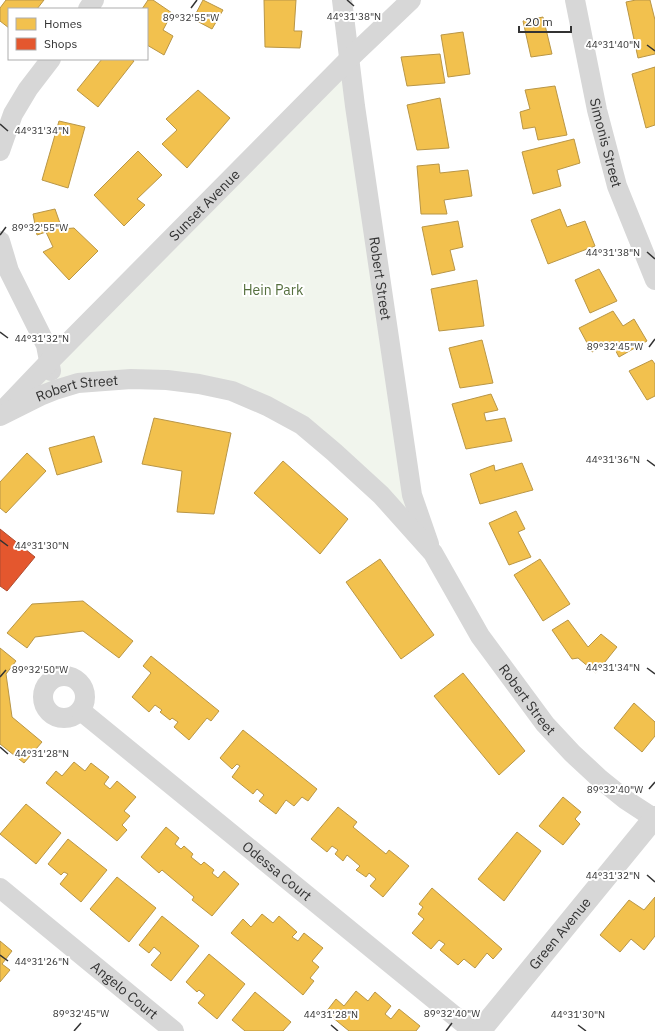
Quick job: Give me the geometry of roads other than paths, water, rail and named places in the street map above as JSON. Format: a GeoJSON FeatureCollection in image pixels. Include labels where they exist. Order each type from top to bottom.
{"type":"FeatureCollection","features":[{"type":"Feature","properties":{"kind":"street","name":"Robert Street"},"geometry":{"type":"LineString","coordinates":[[342,0],[355,106],[412,495],[432,553],[480,636],[545,724],[572,753],[600,779],[626,800],[655,818]]}},
{"type":"Feature","properties":{"kind":"street","name":"Sunset Avenue"},"geometry":{"type":"LineString","coordinates":[[0,413],[350,58],[411,0]]}},
{"type":"Feature","properties":{"kind":"street","name":"Simonis Street"},"geometry":{"type":"LineString","coordinates":[[575,0],[597,110],[617,186],[655,280]]}},
{"type":"Feature","properties":{"kind":"street"},"geometry":{"type":"LineString","coordinates":[[0,151],[13,114],[28,90],[50,60]]}},
{"type":"Feature","properties":{"kind":"street"},"geometry":{"type":"LineString","coordinates":[[0,241],[9,271],[46,345],[55,390]]}},
{"type":"Feature","properties":{"kind":"street","name":"Robert Street"},"geometry":{"type":"LineString","coordinates":[[0,416],[26,402],[55,390],[78,383],[131,379],[168,380],[199,384],[232,391],[267,406],[302,425],[334,452],[380,495],[432,553]]}},
{"type":"Feature","properties":{"kind":"street","name":"Odessa Court"},"geometry":{"type":"LineString","coordinates":[[81,711],[473,1031]]}},
{"type":"Feature","properties":{"kind":"street","name":"Green Avenue"},"geometry":{"type":"LineString","coordinates":[[480,1031],[655,818]]}},
{"type":"Feature","properties":{"kind":"street","name":"Angelo Court"},"geometry":{"type":"LineString","coordinates":[[0,888],[174,1031]]}},
{"type":"Feature","properties":{"kind":"park label","name":"Hein Park"},"geometry":{"type":"Point","coordinates":[273,290]}}]}
